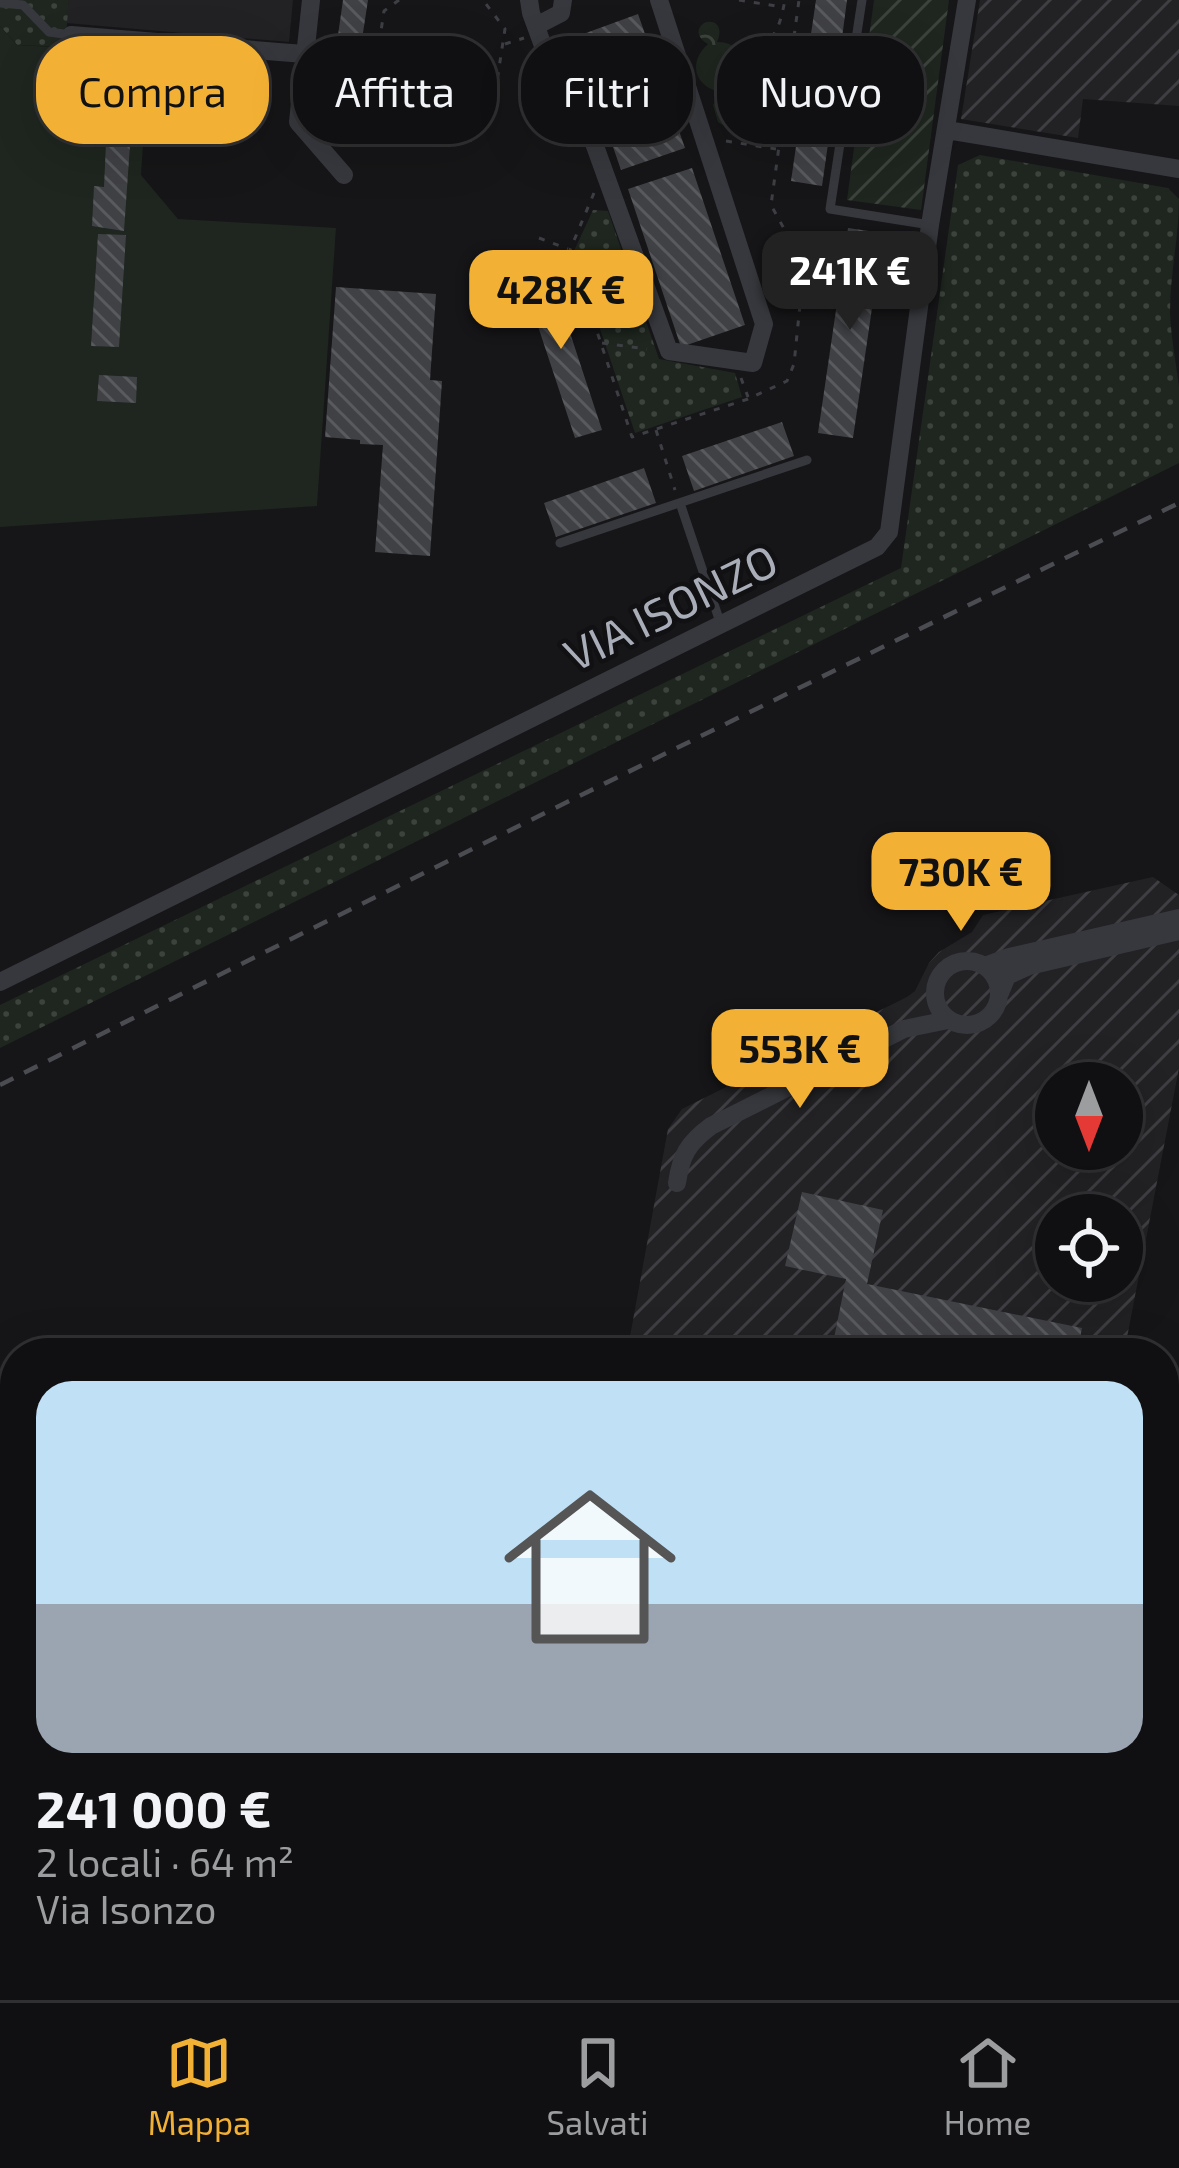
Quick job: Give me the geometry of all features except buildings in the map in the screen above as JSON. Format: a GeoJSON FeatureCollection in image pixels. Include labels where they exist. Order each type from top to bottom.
{"type":"FeatureCollection","features":[{"type":"Feature","properties":{"kind":"street"},"geometry":{"type":"LineString","coordinates":[[306,36],[311,0]]}},
{"type":"Feature","properties":{"kind":"street"},"geometry":{"type":"LineString","coordinates":[[529,0],[546,54],[565,64],[668,351],[753,363],[764,324],[659,0]]}},
{"type":"Feature","properties":{"kind":"street"},"geometry":{"type":"LineString","coordinates":[[536,26],[561,13],[563,0]]}},
{"type":"Feature","properties":{"kind":"street","name":"VIA ISONZO"},"geometry":{"type":"LineString","coordinates":[[0,982],[877,547],[889,532],[930,225],[967,0]]}},
{"type":"Feature","properties":{"kind":"street"},"geometry":{"type":"LineString","coordinates":[[71,35],[180,49],[293,54]]}},
{"type":"Feature","properties":{"kind":"street"},"geometry":{"type":"LineString","coordinates":[[947,130],[1179,169]]}},
{"type":"Feature","properties":{"kind":"street"},"geometry":{"type":"LineString","coordinates":[[317,144],[344,175]]}},
{"type":"Feature","properties":{"kind":"street"},"geometry":{"type":"LineString","coordinates":[[985,967],[1010,956],[1179,918]]}},
{"type":"Feature","properties":{"kind":"street"},"geometry":{"type":"LineString","coordinates":[[934,991],[940,1012],[948,1020],[980,1022],[989,1016],[1003,982],[1016,970],[1179,932]]}},
{"type":"Feature","properties":{"kind":"street"},"geometry":{"type":"LineString","coordinates":[[904,1029],[926,1005],[941,973],[957,962],[985,967],[996,980],[999,998]]}},
{"type":"Feature","properties":{"kind":"street"},"geometry":{"type":"LineString","coordinates":[[677,1183],[690,1142],[711,1126],[904,1029],[948,1020]]}},
{"type":"Feature","properties":{"kind":"lane"},"geometry":{"type":"LineString","coordinates":[[862,0],[830,209],[930,225]]}},
{"type":"Feature","properties":{"kind":"lane"},"geometry":{"type":"LineString","coordinates":[[0,3],[22,5],[49,32],[71,35]]}},
{"type":"Feature","properties":{"kind":"lane"},"geometry":{"type":"LineString","coordinates":[[560,543],[807,460]]}},
{"type":"Feature","properties":{"kind":"lane"},"geometry":{"type":"LineString","coordinates":[[680,503],[721,625]]}},
{"type":"Feature","properties":{"kind":"path"},"geometry":{"type":"LineString","coordinates":[[380,36],[384,11],[399,0]]}},
{"type":"Feature","properties":{"kind":"path"},"geometry":{"type":"LineString","coordinates":[[483,0],[505,29],[497,82]]}},
{"type":"Feature","properties":{"kind":"path"},"geometry":{"type":"LineString","coordinates":[[740,0],[784,3],[773,36]]}},
{"type":"Feature","properties":{"kind":"path"},"geometry":{"type":"LineString","coordinates":[[604,169],[570,250],[632,437],[787,381],[794,364],[804,265],[771,205],[799,0]]}},
{"type":"Feature","properties":{"kind":"path"},"geometry":{"type":"LineString","coordinates":[[704,137],[778,149]]}},
{"type":"Feature","properties":{"kind":"path"},"geometry":{"type":"LineString","coordinates":[[538,238],[570,250]]}},
{"type":"Feature","properties":{"kind":"path"},"geometry":{"type":"LineString","coordinates":[[601,343],[668,351]]}},
{"type":"Feature","properties":{"kind":"path"},"geometry":{"type":"LineString","coordinates":[[656,429],[680,503]]}},
{"type":"Feature","properties":{"kind":"shaded area"},"geometry":{"type":"Polygon","coordinates":[[[69,0],[293,0],[289,42],[269,40],[269,36],[66,23],[69,0]]]}},
{"type":"Feature","properties":{"kind":"shaded area"},"geometry":{"type":"Polygon","coordinates":[[[980,0],[1179,0],[1179,106],[1083,99],[1078,138],[961,119],[980,0]]]}},
{"type":"Feature","properties":{"kind":"shaded area"},"geometry":{"type":"Polygon","coordinates":[[[1153,877],[1179,895],[1179,1068],[1143,1255],[1143,1194],[1035,1194],[1035,1302],[1134,1302],[1127,1338],[630,1338],[668,1129],[682,1109],[907,997],[939,952],[972,932],[983,915],[1153,877]]]}},
{"type":"Feature","properties":{"kind":"green space"},"geometry":{"type":"Polygon","coordinates":[[[0,0],[69,0],[66,36],[36,36],[36,46],[17,45],[0,26],[0,0]]]}},
{"type":"Feature","properties":{"kind":"green space"},"geometry":{"type":"Polygon","coordinates":[[[874,0],[949,0],[921,210],[847,200],[855,144],[924,144],[924,36],[869,36],[874,0]]]}},
{"type":"Feature","properties":{"kind":"green space"},"geometry":{"type":"Polygon","coordinates":[[[706,22],[719,28],[717,91],[704,84],[697,72],[698,58],[708,44],[700,28],[706,22]]]}},
{"type":"Feature","properties":{"kind":"green space"},"geometry":{"type":"Polygon","coordinates":[[[0,26],[17,45],[36,46],[36,144],[143,144],[141,175],[178,219],[336,228],[317,506],[0,527],[0,26]]]}},
{"type":"Feature","properties":{"kind":"green space"},"geometry":{"type":"Polygon","coordinates":[[[980,155],[1168,188],[1179,199],[1170,312],[1179,387],[1179,463],[0,1048],[0,1005],[901,568],[958,165],[980,155]]]}},
{"type":"Feature","properties":{"kind":"green space"},"geometry":{"type":"Polygon","coordinates":[[[593,210],[608,211],[659,359],[735,373],[742,397],[635,433],[574,251],[593,210]]]}},
{"type":"Feature","properties":{"kind":"railway"},"geometry":{"type":"LineString","coordinates":[[0,1085],[1179,503]]}}]}
